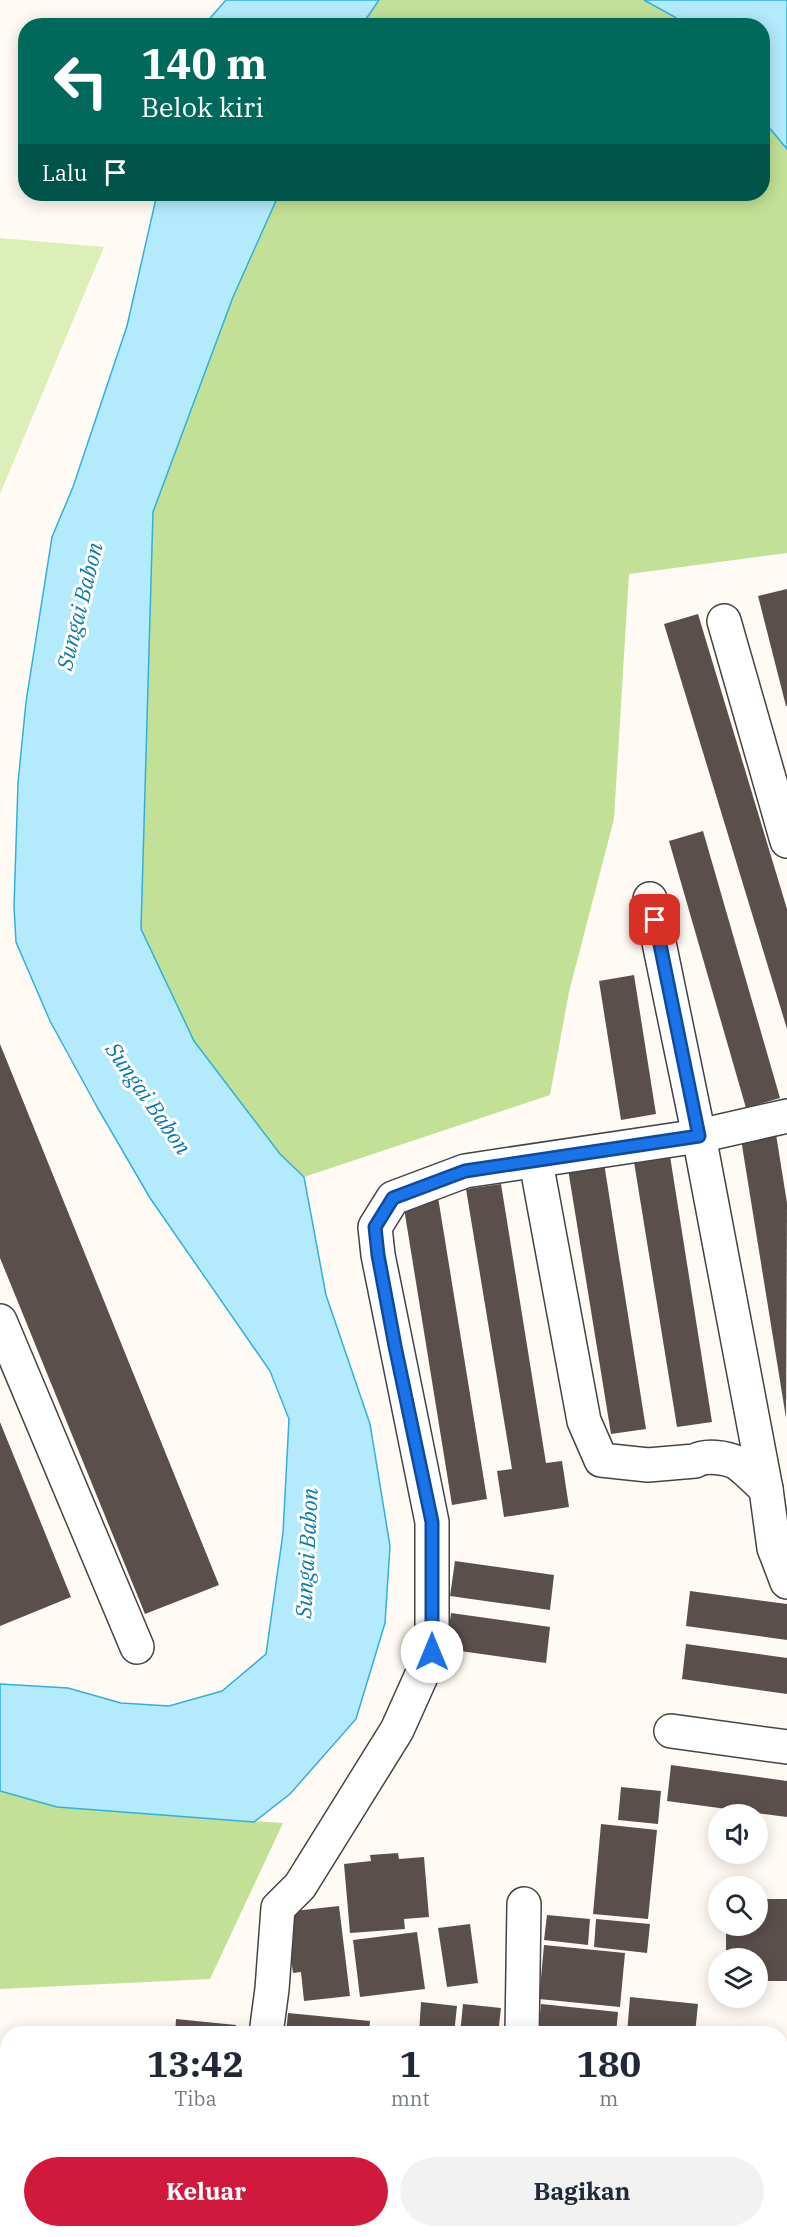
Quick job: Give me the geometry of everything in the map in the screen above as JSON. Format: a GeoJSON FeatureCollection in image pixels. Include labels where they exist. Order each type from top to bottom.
{"type":"FeatureCollection","features":[{"type":"Feature","properties":{"kind":"street"},"geometry":{"type":"LineString","coordinates":[[724,621],[787,841]]}},
{"type":"Feature","properties":{"kind":"street"},"geometry":{"type":"LineString","coordinates":[[650,898],[699,1136],[766,1489],[774,1548],[787,1582]]}},
{"type":"Feature","properties":{"kind":"street"},"geometry":{"type":"LineString","coordinates":[[267,2026],[278,1908],[300,1887],[397,1730],[432,1652],[432,1522],[392,1334],[375,1227],[393,1198],[465,1171],[699,1136],[787,1116]]}},
{"type":"Feature","properties":{"kind":"street"},"geometry":{"type":"LineString","coordinates":[[536,1162],[584,1421],[601,1460],[648,1465],[695,1461],[700,1458],[721,1458],[736,1463],[766,1489]]}},
{"type":"Feature","properties":{"kind":"street"},"geometry":{"type":"LineString","coordinates":[[0,1321],[137,1647]]}},
{"type":"Feature","properties":{"kind":"street"},"geometry":{"type":"LineString","coordinates":[[672,1731],[787,1746]]}},
{"type":"Feature","properties":{"kind":"street"},"geometry":{"type":"LineString","coordinates":[[522,2026],[524,1904]]}},
{"type":"Feature","properties":{"kind":"green space"},"geometry":{"type":"Polygon","coordinates":[[[379,0],[644,0],[677,18],[367,18],[379,0]]]}},
{"type":"Feature","properties":{"kind":"green space"},"geometry":{"type":"Polygon","coordinates":[[[770,129],[787,149],[787,553],[629,574],[614,819],[569,992],[550,1095],[304,1177],[280,1154],[194,1041],[141,930],[153,512],[233,297],[276,201],[770,201],[770,129]]]}},
{"type":"Feature","properties":{"kind":"green space"},"geometry":{"type":"Polygon","coordinates":[[[0,238],[104,247],[0,494],[0,238]]]}},
{"type":"Feature","properties":{"kind":"green space"},"geometry":{"type":"Polygon","coordinates":[[[0,1791],[57,1807],[283,1823],[210,1979],[0,1989],[0,1791]]]}},
{"type":"Feature","properties":{"kind":"water"},"geometry":{"type":"Polygon","coordinates":[[[226,0],[379,0],[367,18],[210,18],[226,0]]]}},
{"type":"Feature","properties":{"kind":"water"},"geometry":{"type":"Polygon","coordinates":[[[644,0],[787,0],[787,149],[770,129],[770,18],[675,17],[644,0]]]}},
{"type":"Feature","properties":{"kind":"water","name":"Sungai Babon"},"geometry":{"type":"Polygon","coordinates":[[[155,201],[276,201],[233,297],[153,512],[141,929],[194,1041],[280,1154],[304,1177],[326,1295],[370,1424],[390,1546],[385,1623],[356,1719],[290,1794],[254,1822],[57,1807],[0,1791],[0,1684],[68,1688],[121,1703],[169,1706],[222,1691],[266,1654],[283,1533],[289,1419],[270,1371],[150,1198],[50,1021],[16,942],[14,907],[18,783],[26,702],[52,537],[73,487],[127,326],[155,201]]]}},
{"type":"Feature","properties":{"kind":"building"},"geometry":{"type":"Polygon","coordinates":[[[787,589],[787,706],[786,706],[758,596],[787,589]]]}},
{"type":"Feature","properties":{"kind":"building"},"geometry":{"type":"Polygon","coordinates":[[[698,614],[787,909],[787,1029],[664,624],[698,614]]]}},
{"type":"Feature","properties":{"kind":"building"},"geometry":{"type":"Polygon","coordinates":[[[703,831],[780,1098],[746,1108],[669,841],[703,831]]]}},
{"type":"Feature","properties":{"kind":"building"},"geometry":{"type":"Polygon","coordinates":[[[634,975],[656,1114],[621,1120],[599,981],[634,975]]]}},
{"type":"Feature","properties":{"kind":"building"},"geometry":{"type":"Polygon","coordinates":[[[0,1044],[219,1585],[145,1614],[0,1258],[0,1044]]]}},
{"type":"Feature","properties":{"kind":"building"},"geometry":{"type":"Polygon","coordinates":[[[775,1128],[787,1203],[786,1418],[740,1133],[775,1128]]]}},
{"type":"Feature","properties":{"kind":"building"},"geometry":{"type":"Polygon","coordinates":[[[670,1156],[712,1422],[677,1427],[634,1162],[670,1156]]]}},
{"type":"Feature","properties":{"kind":"building"},"geometry":{"type":"Polygon","coordinates":[[[604,1163],[646,1429],[611,1434],[568,1169],[604,1163]]]}},
{"type":"Feature","properties":{"kind":"building"},"geometry":{"type":"Polygon","coordinates":[[[501,1184],[546,1463],[562,1461],[569,1507],[504,1517],[497,1471],[512,1469],[466,1189],[501,1184]]]}},
{"type":"Feature","properties":{"kind":"building"},"geometry":{"type":"Polygon","coordinates":[[[438,1197],[487,1499],[452,1505],[403,1202],[438,1197]]]}},
{"type":"Feature","properties":{"kind":"building"},"geometry":{"type":"Polygon","coordinates":[[[0,1422],[71,1597],[0,1626],[0,1422]]]}},
{"type":"Feature","properties":{"kind":"building"},"geometry":{"type":"Polygon","coordinates":[[[455,1561],[554,1575],[550,1610],[450,1596],[455,1561]]]}},
{"type":"Feature","properties":{"kind":"building"},"geometry":{"type":"Polygon","coordinates":[[[690,1591],[787,1604],[787,1640],[686,1626],[690,1591]]]}},
{"type":"Feature","properties":{"kind":"building"},"geometry":{"type":"Polygon","coordinates":[[[451,1613],[550,1627],[546,1663],[446,1649],[451,1613]]]}},
{"type":"Feature","properties":{"kind":"building"},"geometry":{"type":"Polygon","coordinates":[[[686,1644],[787,1658],[787,1694],[682,1679],[686,1644]]]}},
{"type":"Feature","properties":{"kind":"building"},"geometry":{"type":"Polygon","coordinates":[[[671,1765],[787,1781],[787,1817],[768,1814],[768,1804],[708,1804],[708,1806],[667,1801],[671,1765]]]}},
{"type":"Feature","properties":{"kind":"building"},"geometry":{"type":"Polygon","coordinates":[[[621,1787],[661,1791],[658,1824],[618,1820],[621,1787]]]}},
{"type":"Feature","properties":{"kind":"building"},"geometry":{"type":"Polygon","coordinates":[[[601,1824],[657,1830],[648,1919],[593,1914],[601,1824]]]}},
{"type":"Feature","properties":{"kind":"building"},"geometry":{"type":"Polygon","coordinates":[[[398,1853],[399,1859],[424,1857],[429,1917],[404,1919],[405,1929],[350,1933],[344,1864],[371,1861],[370,1855],[398,1853]]]}},
{"type":"Feature","properties":{"kind":"building"},"geometry":{"type":"Polygon","coordinates":[[[768,1899],[787,1899],[787,1981],[768,1981],[768,1948],[726,1948],[726,1936],[768,1936],[768,1899]]]}},
{"type":"Feature","properties":{"kind":"building"},"geometry":{"type":"Polygon","coordinates":[[[339,1906],[350,1996],[304,2001],[301,1972],[293,1973],[285,1912],[339,1906]]]}},
{"type":"Feature","properties":{"kind":"building"},"geometry":{"type":"Polygon","coordinates":[[[547,1915],[590,1919],[588,1945],[544,1940],[547,1915]]]}},
{"type":"Feature","properties":{"kind":"building"},"geometry":{"type":"Polygon","coordinates":[[[596,1919],[650,1924],[647,1953],[594,1947],[596,1919]]]}},
{"type":"Feature","properties":{"kind":"building"},"geometry":{"type":"Polygon","coordinates":[[[470,1924],[478,1983],[447,1987],[438,1928],[470,1924]]]}},
{"type":"Feature","properties":{"kind":"building"},"geometry":{"type":"Polygon","coordinates":[[[417,1932],[425,1989],[360,1997],[353,1940],[417,1932]]]}},
{"type":"Feature","properties":{"kind":"building"},"geometry":{"type":"Polygon","coordinates":[[[544,1945],[625,1953],[620,2007],[539,1999],[544,1945]]]}},
{"type":"Feature","properties":{"kind":"building"},"geometry":{"type":"Polygon","coordinates":[[[630,1997],[698,2004],[696,2026],[628,2026],[630,1997]]]}},
{"type":"Feature","properties":{"kind":"building"},"geometry":{"type":"Polygon","coordinates":[[[421,2002],[457,2006],[455,2026],[420,2026],[421,2002]]]}},
{"type":"Feature","properties":{"kind":"building"},"geometry":{"type":"Polygon","coordinates":[[[463,2004],[501,2008],[499,2026],[461,2026],[463,2004]]]}},
{"type":"Feature","properties":{"kind":"building"},"geometry":{"type":"Polygon","coordinates":[[[541,2004],[618,2012],[617,2026],[539,2026],[541,2004]]]}},
{"type":"Feature","properties":{"kind":"building"},"geometry":{"type":"Polygon","coordinates":[[[288,2013],[370,2021],[370,2026],[287,2026],[288,2013]]]}},
{"type":"Feature","properties":{"kind":"building"},"geometry":{"type":"Polygon","coordinates":[[[176,2019],[236,2025],[236,2026],[176,2026],[176,2019]]]}},
{"type":"Feature","properties":{"kind":"route"},"geometry":{"type":"LineString","coordinates":[[432,1652],[432,1522],[395,1346],[375,1227],[393,1198],[465,1171],[699,1136],[655,920]]}}]}
